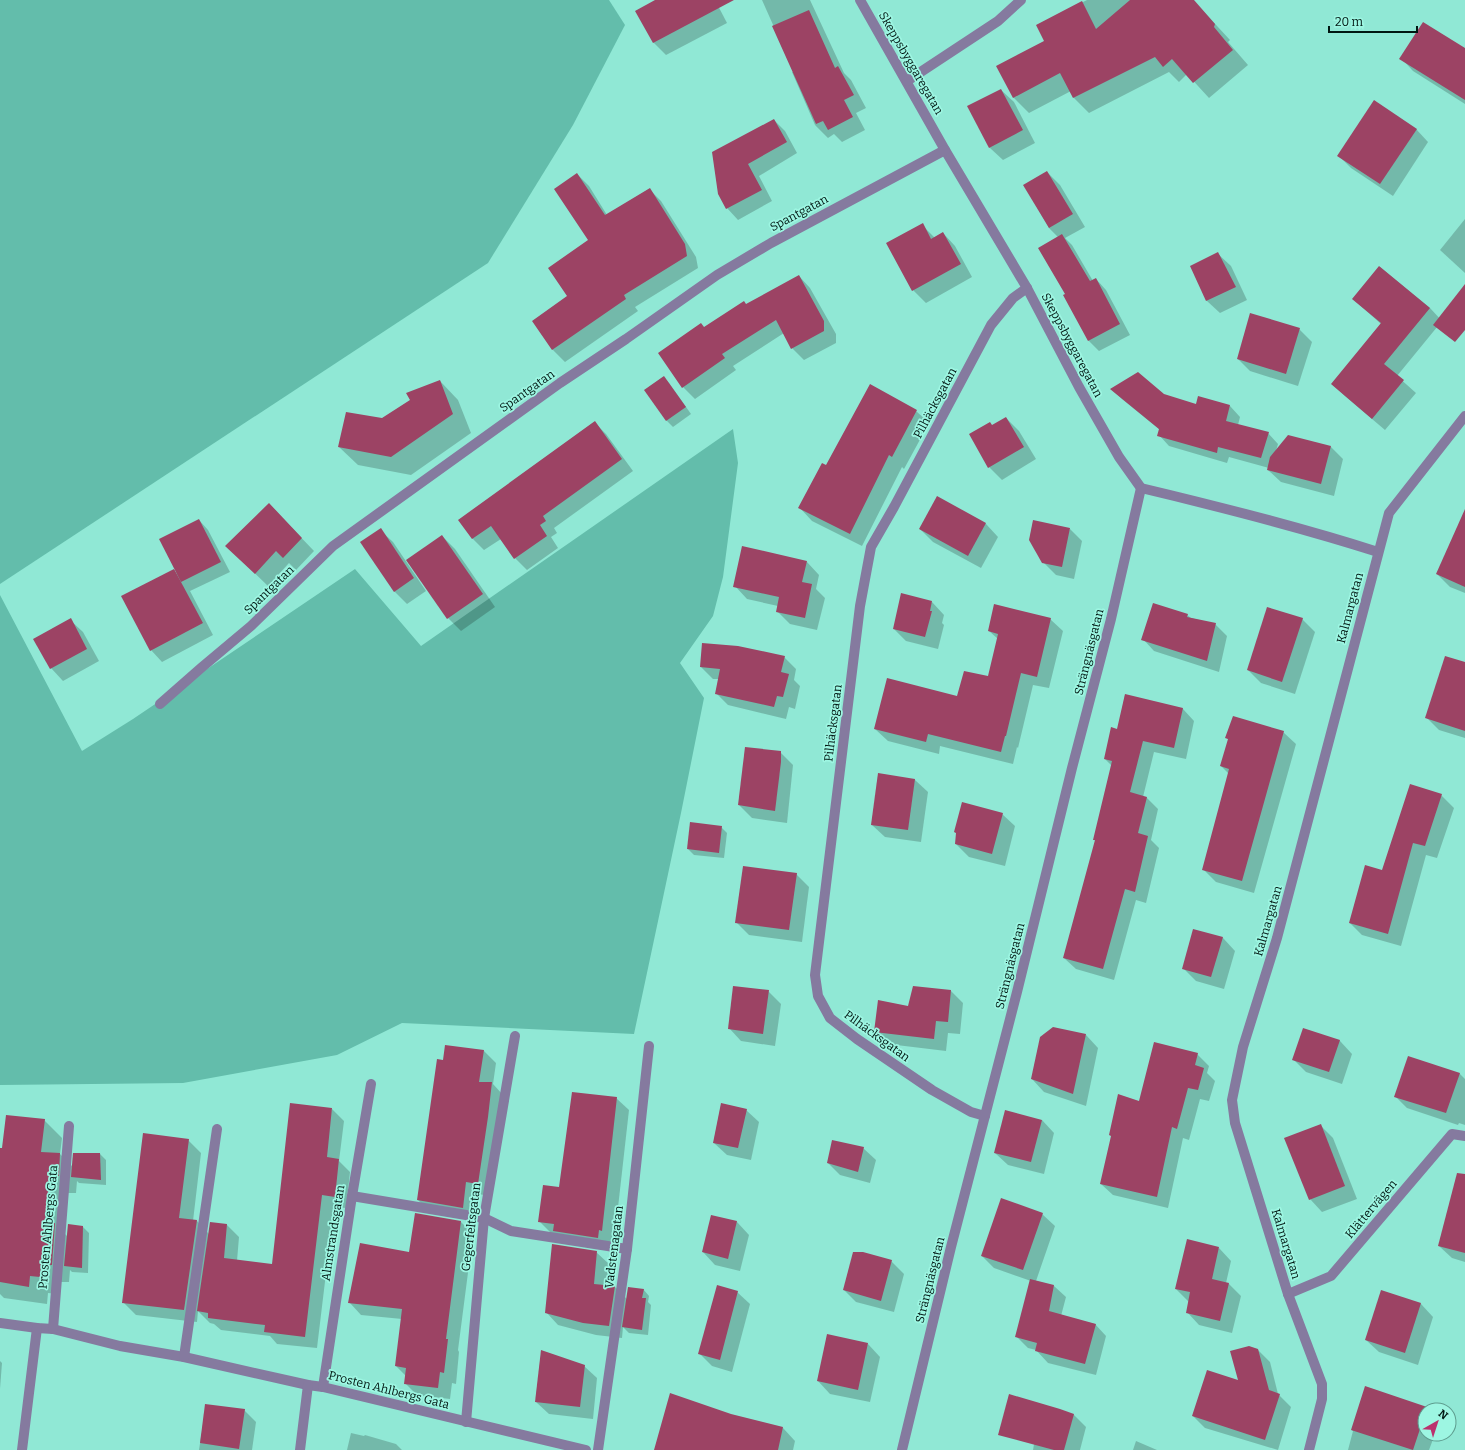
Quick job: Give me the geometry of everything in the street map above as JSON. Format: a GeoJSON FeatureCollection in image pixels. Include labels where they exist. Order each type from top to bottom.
{"type":"FeatureCollection","features":[{"type":"Feature","properties":{"kind":"street","name":"Skeppsbyggaregatan"},"geometry":{"type":"LineString","coordinates":[[860,0],[945,150],[1027,288],[1119,457],[1141,488]]}},
{"type":"Feature","properties":{"kind":"street"},"geometry":{"type":"LineString","coordinates":[[907,81],[998,21],[1021,0]]}},
{"type":"Feature","properties":{"kind":"street","name":"Spantgatan"},"geometry":{"type":"LineString","coordinates":[[160,704],[251,626],[333,546],[560,383],[717,275],[771,243],[945,150]]}},
{"type":"Feature","properties":{"kind":"street","name":"Pilhäcksgatan"},"geometry":{"type":"LineString","coordinates":[[985,1116],[971,1112],[932,1090],[857,1039],[830,1018],[818,996],[815,976],[861,600],[871,547],[898,500],[991,325],[1013,298],[1027,288]]}},
{"type":"Feature","properties":{"kind":"street","name":"Kalmargatan"},"geometry":{"type":"LineString","coordinates":[[1309,1450],[1322,1399],[1322,1384],[1288,1294],[1235,1123],[1232,1100],[1243,1047],[1277,938],[1389,512],[1465,416]]}},
{"type":"Feature","properties":{"kind":"street"},"geometry":{"type":"LineString","coordinates":[[1141,488],[1213,505],[1324,535],[1378,552]]}},
{"type":"Feature","properties":{"kind":"street","name":"Strängnäsgatan"},"geometry":{"type":"LineString","coordinates":[[902,1450],[951,1248],[1110,619],[1141,488]]}},
{"type":"Feature","properties":{"kind":"street","name":"Gegerfeltsgatan"},"geometry":{"type":"LineString","coordinates":[[466,1422],[484,1218],[515,1036]]}},
{"type":"Feature","properties":{"kind":"street","name":"Vadstenagatan"},"geometry":{"type":"LineString","coordinates":[[598,1450],[627,1249],[649,1046]]}},
{"type":"Feature","properties":{"kind":"street","name":"Almstrandsgatan"},"geometry":{"type":"LineString","coordinates":[[323,1387],[352,1196],[371,1084]]}},
{"type":"Feature","properties":{"kind":"street","name":"Prosten Ahlbergs Gata"},"geometry":{"type":"LineString","coordinates":[[53,1329],[69,1126]]}},
{"type":"Feature","properties":{"kind":"street"},"geometry":{"type":"LineString","coordinates":[[184,1357],[217,1129]]}},
{"type":"Feature","properties":{"kind":"street","name":"Klättervägen"},"geometry":{"type":"LineString","coordinates":[[1288,1294],[1331,1276],[1452,1134],[1465,1136]]}},
{"type":"Feature","properties":{"kind":"street"},"geometry":{"type":"LineString","coordinates":[[352,1196],[484,1218],[511,1231],[627,1249]]}},
{"type":"Feature","properties":{"kind":"street","name":"Prosten Ahlbergs Gata"},"geometry":{"type":"LineString","coordinates":[[0,1323],[53,1329],[120,1346],[184,1357],[308,1385],[323,1387],[586,1450]]}},
{"type":"Feature","properties":{"kind":"street"},"geometry":{"type":"LineString","coordinates":[[22,1450],[37,1328]]}},
{"type":"Feature","properties":{"kind":"street"},"geometry":{"type":"LineString","coordinates":[[300,1450],[308,1385]]}},
{"type":"Feature","properties":{"kind":"shaded area"},"geometry":{"type":"Polygon","coordinates":[[[0,0],[609,0],[625,25],[573,125],[488,263],[0,584],[0,0]]]}},
{"type":"Feature","properties":{"kind":"shaded area"},"geometry":{"type":"Polygon","coordinates":[[[733,429],[738,463],[723,577],[713,616],[680,663],[704,698],[634,1034],[402,1023],[337,1055],[183,1083],[0,1085],[0,595],[82,751],[133,719],[355,569],[421,646],[733,429]]]}},
{"type":"Feature","properties":{"kind":"building"},"geometry":{"type":"Polygon","coordinates":[[[655,0],[734,0],[653,43],[635,11],[655,0]]]}},
{"type":"Feature","properties":{"kind":"building"},"geometry":{"type":"Polygon","coordinates":[[[1130,0],[1194,0],[1215,24],[1214,27],[1233,50],[1193,83],[1172,59],[1163,67],[1155,57],[1073,98],[1060,73],[1013,98],[996,66],[1044,41],[1036,25],[1082,1],[1096,29],[1130,0]]]}},
{"type":"Feature","properties":{"kind":"building"},"geometry":{"type":"Polygon","coordinates":[[[809,10],[835,68],[838,66],[854,95],[844,100],[853,117],[828,130],[823,121],[816,124],[772,26],[809,10]]]}},
{"type":"Feature","properties":{"kind":"building"},"geometry":{"type":"Polygon","coordinates":[[[1423,22],[1465,48],[1465,100],[1399,59],[1423,22]]]}},
{"type":"Feature","properties":{"kind":"building"},"geometry":{"type":"Polygon","coordinates":[[[1001,89],[1023,130],[989,148],[967,106],[1001,89]]]}},
{"type":"Feature","properties":{"kind":"building"},"geometry":{"type":"Polygon","coordinates":[[[1374,100],[1417,129],[1380,184],[1337,156],[1374,100]]]}},
{"type":"Feature","properties":{"kind":"building"},"geometry":{"type":"Polygon","coordinates":[[[774,119],[787,142],[748,164],[762,190],[726,209],[718,194],[712,152],[774,119]]]}},
{"type":"Feature","properties":{"kind":"building"},"geometry":{"type":"Polygon","coordinates":[[[1047,171],[1073,214],[1049,228],[1023,185],[1047,171]]]}},
{"type":"Feature","properties":{"kind":"building"},"geometry":{"type":"Polygon","coordinates":[[[577,173],[605,215],[650,188],[685,244],[687,256],[624,295],[626,299],[552,350],[532,321],[567,296],[548,268],[588,240],[554,189],[577,173]]]}},
{"type":"Feature","properties":{"kind":"building"},"geometry":{"type":"Polygon","coordinates":[[[923,223],[931,239],[943,232],[961,264],[912,291],[886,243],[923,223]]]}},
{"type":"Feature","properties":{"kind":"building"},"geometry":{"type":"Polygon","coordinates":[[[1062,234],[1090,281],[1096,278],[1120,324],[1088,341],[1063,295],[1065,294],[1038,248],[1062,234]]]}},
{"type":"Feature","properties":{"kind":"building"},"geometry":{"type":"Polygon","coordinates":[[[1218,252],[1236,287],[1206,301],[1190,266],[1218,252]]]}},
{"type":"Feature","properties":{"kind":"building"},"geometry":{"type":"Polygon","coordinates":[[[1379,266],[1430,308],[1384,364],[1404,380],[1372,419],[1331,384],[1381,323],[1352,299],[1379,266]]]}},
{"type":"Feature","properties":{"kind":"building"},"geometry":{"type":"Polygon","coordinates":[[[799,275],[824,321],[824,331],[791,349],[776,320],[722,354],[725,358],[682,388],[658,353],[701,323],[704,327],[744,301],[746,304],[799,275]]]}},
{"type":"Feature","properties":{"kind":"building"},"geometry":{"type":"Polygon","coordinates":[[[1465,284],[1465,330],[1455,342],[1433,325],[1465,284]]]}},
{"type":"Feature","properties":{"kind":"building"},"geometry":{"type":"Polygon","coordinates":[[[1250,313],[1300,328],[1286,374],[1237,359],[1250,313]]]}},
{"type":"Feature","properties":{"kind":"building"},"geometry":{"type":"Polygon","coordinates":[[[1138,372],[1164,394],[1196,404],[1198,396],[1230,405],[1226,421],[1269,432],[1261,458],[1218,447],[1217,453],[1157,436],[1159,429],[1110,389],[1138,372]]]}},
{"type":"Feature","properties":{"kind":"building"},"geometry":{"type":"Polygon","coordinates":[[[664,376],[686,407],[666,421],[644,390],[664,376]]]}},
{"type":"Feature","properties":{"kind":"building"},"geometry":{"type":"Polygon","coordinates":[[[440,380],[453,414],[391,457],[338,447],[346,412],[382,418],[410,400],[406,393],[440,380]]]}},
{"type":"Feature","properties":{"kind":"building"},"geometry":{"type":"Polygon","coordinates":[[[870,384],[917,410],[892,457],[889,455],[850,534],[798,508],[822,463],[826,465],[870,384]]]}},
{"type":"Feature","properties":{"kind":"building"},"geometry":{"type":"Polygon","coordinates":[[[1006,417],[1024,447],[988,468],[969,434],[990,422],[992,425],[1006,417]]]}},
{"type":"Feature","properties":{"kind":"building"},"geometry":{"type":"Polygon","coordinates":[[[595,421],[622,459],[543,516],[546,521],[540,525],[547,536],[514,559],[491,526],[472,539],[458,520],[595,421]]]}},
{"type":"Feature","properties":{"kind":"building"},"geometry":{"type":"Polygon","coordinates":[[[1288,435],[1331,446],[1321,484],[1267,470],[1270,457],[1288,435]]]}},
{"type":"Feature","properties":{"kind":"building"},"geometry":{"type":"Polygon","coordinates":[[[937,496],[986,523],[968,556],[919,529],[937,496]]]}},
{"type":"Feature","properties":{"kind":"building"},"geometry":{"type":"Polygon","coordinates":[[[269,503],[302,538],[283,558],[276,551],[255,574],[225,546],[269,503]]]}},
{"type":"Feature","properties":{"kind":"building"},"geometry":{"type":"Polygon","coordinates":[[[1465,509],[1465,587],[1436,574],[1465,509]]]}},
{"type":"Feature","properties":{"kind":"building"},"geometry":{"type":"Polygon","coordinates":[[[199,519],[221,562],[181,582],[159,539],[199,519]]]}},
{"type":"Feature","properties":{"kind":"building"},"geometry":{"type":"Polygon","coordinates":[[[1033,520],[1070,528],[1062,567],[1042,563],[1029,540],[1033,520]]]}},
{"type":"Feature","properties":{"kind":"building"},"geometry":{"type":"Polygon","coordinates":[[[381,528],[414,578],[394,592],[360,542],[381,528]]]}},
{"type":"Feature","properties":{"kind":"building"},"geometry":{"type":"Polygon","coordinates":[[[442,535],[483,594],[447,619],[406,560],[442,535]]]}},
{"type":"Feature","properties":{"kind":"building"},"geometry":{"type":"Polygon","coordinates":[[[742,546],[807,561],[802,582],[812,584],[805,618],[776,612],[779,597],[733,587],[742,546]]]}},
{"type":"Feature","properties":{"kind":"building"},"geometry":{"type":"Polygon","coordinates":[[[174,569],[203,623],[150,651],[121,596],[174,569]]]}},
{"type":"Feature","properties":{"kind":"building"},"geometry":{"type":"Polygon","coordinates":[[[901,593],[932,601],[930,611],[932,611],[925,637],[893,629],[901,593]]]}},
{"type":"Feature","properties":{"kind":"building"},"geometry":{"type":"Polygon","coordinates":[[[1153,603],[1188,614],[1187,617],[1216,623],[1207,661],[1141,640],[1153,603]]]}},
{"type":"Feature","properties":{"kind":"building"},"geometry":{"type":"Polygon","coordinates":[[[994,604],[1051,618],[1037,677],[1021,673],[1001,752],[928,734],[926,742],[874,729],[887,678],[957,696],[964,671],[988,676],[998,634],[988,631],[994,604]]]}},
{"type":"Feature","properties":{"kind":"building"},"geometry":{"type":"Polygon","coordinates":[[[1267,607],[1303,618],[1282,682],[1247,670],[1267,607]]]}},
{"type":"Feature","properties":{"kind":"building"},"geometry":{"type":"Polygon","coordinates":[[[71,618],[87,649],[50,669],[33,639],[71,618]]]}},
{"type":"Feature","properties":{"kind":"building"},"geometry":{"type":"Polygon","coordinates":[[[702,643],[738,646],[785,656],[781,672],[789,674],[783,697],[777,696],[774,707],[715,694],[720,669],[700,667],[702,643]]]}},
{"type":"Feature","properties":{"kind":"building"},"geometry":{"type":"Polygon","coordinates":[[[1445,656],[1465,662],[1465,731],[1425,718],[1445,656]]]}},
{"type":"Feature","properties":{"kind":"building"},"geometry":{"type":"Polygon","coordinates":[[[1125,694],[1183,708],[1174,748],[1143,741],[1130,792],[1147,797],[1138,833],[1148,836],[1135,892],[1125,889],[1103,969],[1063,958],[1095,840],[1093,840],[1112,761],[1104,759],[1111,727],[1117,729],[1125,694]]]}},
{"type":"Feature","properties":{"kind":"building"},"geometry":{"type":"Polygon","coordinates":[[[1233,716],[1284,731],[1242,881],[1202,870],[1229,769],[1220,766],[1228,739],[1225,738],[1233,716]]]}},
{"type":"Feature","properties":{"kind":"building"},"geometry":{"type":"Polygon","coordinates":[[[745,747],[781,751],[775,811],[738,805],[745,747]]]}},
{"type":"Feature","properties":{"kind":"building"},"geometry":{"type":"Polygon","coordinates":[[[878,773],[915,779],[908,830],[871,825],[878,773]]]}},
{"type":"Feature","properties":{"kind":"building"},"geometry":{"type":"Polygon","coordinates":[[[1410,784],[1442,794],[1425,846],[1413,843],[1388,934],[1349,923],[1365,865],[1382,870],[1410,784]]]}},
{"type":"Feature","properties":{"kind":"building"},"geometry":{"type":"Polygon","coordinates":[[[962,802],[1003,813],[992,854],[955,844],[956,833],[954,832],[962,802]]]}},
{"type":"Feature","properties":{"kind":"building"},"geometry":{"type":"Polygon","coordinates":[[[690,822],[722,826],[719,853],[687,849],[690,822]]]}},
{"type":"Feature","properties":{"kind":"building"},"geometry":{"type":"Polygon","coordinates":[[[743,866],[797,873],[789,930],[735,923],[743,866]]]}},
{"type":"Feature","properties":{"kind":"building"},"geometry":{"type":"Polygon","coordinates":[[[1193,929],[1223,937],[1211,977],[1182,969],[1193,929]]]}},
{"type":"Feature","properties":{"kind":"building"},"geometry":{"type":"Polygon","coordinates":[[[733,986],[769,990],[763,1034],[728,1029],[733,986]]]}},
{"type":"Feature","properties":{"kind":"building"},"geometry":{"type":"Polygon","coordinates":[[[913,986],[951,990],[948,1022],[936,1021],[934,1039],[874,1032],[878,1000],[908,1006],[913,986]]]}},
{"type":"Feature","properties":{"kind":"building"},"geometry":{"type":"Polygon","coordinates":[[[1053,1027],[1086,1034],[1073,1094],[1031,1079],[1040,1037],[1053,1027]]]}},
{"type":"Feature","properties":{"kind":"building"},"geometry":{"type":"Polygon","coordinates":[[[1303,1028],[1340,1040],[1329,1072],[1292,1060],[1303,1028]]]}},
{"type":"Feature","properties":{"kind":"building"},"geometry":{"type":"Polygon","coordinates":[[[1154,1042],[1198,1053],[1195,1065],[1204,1068],[1198,1090],[1188,1088],[1177,1129],[1172,1127],[1157,1197],[1100,1184],[1111,1136],[1109,1135],[1118,1094],[1139,1101],[1154,1042]]]}},
{"type":"Feature","properties":{"kind":"building"},"geometry":{"type":"Polygon","coordinates":[[[445,1045],[484,1050],[479,1082],[492,1082],[478,1184],[466,1182],[463,1208],[417,1200],[437,1059],[443,1060],[445,1045]]]}},
{"type":"Feature","properties":{"kind":"building"},"geometry":{"type":"Polygon","coordinates":[[[1408,1056],[1460,1073],[1446,1113],[1394,1097],[1408,1056]]]}},
{"type":"Feature","properties":{"kind":"building"},"geometry":{"type":"Polygon","coordinates":[[[572,1092],[617,1097],[602,1231],[599,1230],[598,1238],[553,1231],[554,1224],[538,1222],[543,1185],[559,1187],[572,1092]]]}},
{"type":"Feature","properties":{"kind":"building"},"geometry":{"type":"Polygon","coordinates":[[[290,1103],[332,1108],[327,1157],[339,1159],[335,1197],[322,1195],[305,1337],[264,1332],[265,1325],[208,1318],[208,1313],[197,1311],[210,1222],[227,1224],[224,1258],[272,1264],[290,1103]]]}},
{"type":"Feature","properties":{"kind":"building"},"geometry":{"type":"Polygon","coordinates":[[[721,1103],[747,1109],[738,1148],[713,1143],[721,1103]]]}},
{"type":"Feature","properties":{"kind":"building"},"geometry":{"type":"Polygon","coordinates":[[[1005,1110],[1042,1120],[1031,1162],[994,1153],[1005,1110]]]}},
{"type":"Feature","properties":{"kind":"building"},"geometry":{"type":"Polygon","coordinates":[[[6,1115],[45,1119],[41,1152],[60,1153],[59,1176],[50,1175],[45,1222],[55,1223],[52,1265],[41,1264],[40,1277],[30,1276],[29,1287],[0,1282],[0,1148],[2,1148],[6,1115]]]}},
{"type":"Feature","properties":{"kind":"building"},"geometry":{"type":"Polygon","coordinates":[[[1321,1124],[1345,1186],[1309,1200],[1284,1138],[1321,1124]]]}},
{"type":"Feature","properties":{"kind":"building"},"geometry":{"type":"Polygon","coordinates":[[[143,1133],[189,1139],[179,1218],[197,1220],[184,1310],[122,1303],[143,1133]]]}},
{"type":"Feature","properties":{"kind":"building"},"geometry":{"type":"Polygon","coordinates":[[[832,1140],[864,1147],[858,1172],[827,1163],[832,1140]]]}},
{"type":"Feature","properties":{"kind":"building"},"geometry":{"type":"Polygon","coordinates":[[[73,1153],[100,1153],[101,1180],[71,1177],[73,1153]]]}},
{"type":"Feature","properties":{"kind":"building"},"geometry":{"type":"Polygon","coordinates":[[[1457,1173],[1465,1174],[1465,1253],[1438,1246],[1457,1173]]]}},
{"type":"Feature","properties":{"kind":"building"},"geometry":{"type":"Polygon","coordinates":[[[1001,1198],[1043,1213],[1023,1270],[981,1256],[1001,1198]]]}},
{"type":"Feature","properties":{"kind":"building"},"geometry":{"type":"Polygon","coordinates":[[[415,1213],[461,1221],[446,1339],[448,1339],[444,1373],[440,1372],[438,1388],[404,1384],[406,1368],[395,1366],[402,1309],[348,1303],[360,1243],[409,1252],[415,1213]]]}},
{"type":"Feature","properties":{"kind":"building"},"geometry":{"type":"Polygon","coordinates":[[[711,1215],[737,1221],[728,1259],[702,1252],[711,1215]]]}},
{"type":"Feature","properties":{"kind":"building"},"geometry":{"type":"Polygon","coordinates":[[[68,1224],[83,1226],[82,1268],[64,1266],[68,1224]]]}},
{"type":"Feature","properties":{"kind":"building"},"geometry":{"type":"Polygon","coordinates":[[[1187,1239],[1219,1247],[1212,1279],[1229,1283],[1220,1321],[1186,1313],[1190,1292],[1175,1289],[1187,1239]]]}},
{"type":"Feature","properties":{"kind":"building"},"geometry":{"type":"Polygon","coordinates":[[[552,1244],[597,1251],[594,1284],[615,1286],[609,1326],[583,1323],[545,1313],[552,1244]]]}},
{"type":"Feature","properties":{"kind":"building"},"geometry":{"type":"Polygon","coordinates":[[[853,1252],[863,1252],[892,1260],[881,1301],[843,1290],[853,1252]]]}},
{"type":"Feature","properties":{"kind":"building"},"geometry":{"type":"Polygon","coordinates":[[[1030,1279],[1054,1285],[1049,1311],[1096,1324],[1085,1364],[1035,1351],[1037,1343],[1015,1337],[1030,1279]]]}},
{"type":"Feature","properties":{"kind":"building"},"geometry":{"type":"Polygon","coordinates":[[[717,1285],[738,1291],[720,1360],[698,1354],[717,1285]]]}},
{"type":"Feature","properties":{"kind":"building"},"geometry":{"type":"Polygon","coordinates":[[[628,1287],[644,1289],[642,1298],[646,1298],[642,1330],[622,1327],[628,1287]]]}},
{"type":"Feature","properties":{"kind":"building"},"geometry":{"type":"Polygon","coordinates":[[[1381,1290],[1421,1303],[1405,1353],[1365,1340],[1381,1290]]]}},
{"type":"Feature","properties":{"kind":"building"},"geometry":{"type":"Polygon","coordinates":[[[827,1334],[868,1343],[858,1390],[817,1381],[827,1334]]]}},
{"type":"Feature","properties":{"kind":"building"},"geometry":{"type":"Polygon","coordinates":[[[1249,1346],[1258,1349],[1269,1390],[1280,1394],[1265,1440],[1192,1416],[1207,1370],[1238,1380],[1230,1351],[1249,1346]]]}},
{"type":"Feature","properties":{"kind":"building"},"geometry":{"type":"Polygon","coordinates":[[[541,1350],[585,1365],[580,1407],[535,1402],[541,1350]]]}},
{"type":"Feature","properties":{"kind":"building"},"geometry":{"type":"Polygon","coordinates":[[[1365,1386],[1417,1404],[1417,1438],[1413,1450],[1351,1430],[1365,1386]]]}},
{"type":"Feature","properties":{"kind":"building"},"geometry":{"type":"Polygon","coordinates":[[[670,1393],[731,1414],[783,1427],[778,1450],[654,1450],[670,1393]]]}},
{"type":"Feature","properties":{"kind":"building"},"geometry":{"type":"Polygon","coordinates":[[[1009,1394],[1074,1414],[1064,1450],[1054,1450],[998,1435],[1009,1394]]]}},
{"type":"Feature","properties":{"kind":"building"},"geometry":{"type":"Polygon","coordinates":[[[205,1404],[245,1409],[239,1449],[200,1443],[205,1404]]]}}]}
